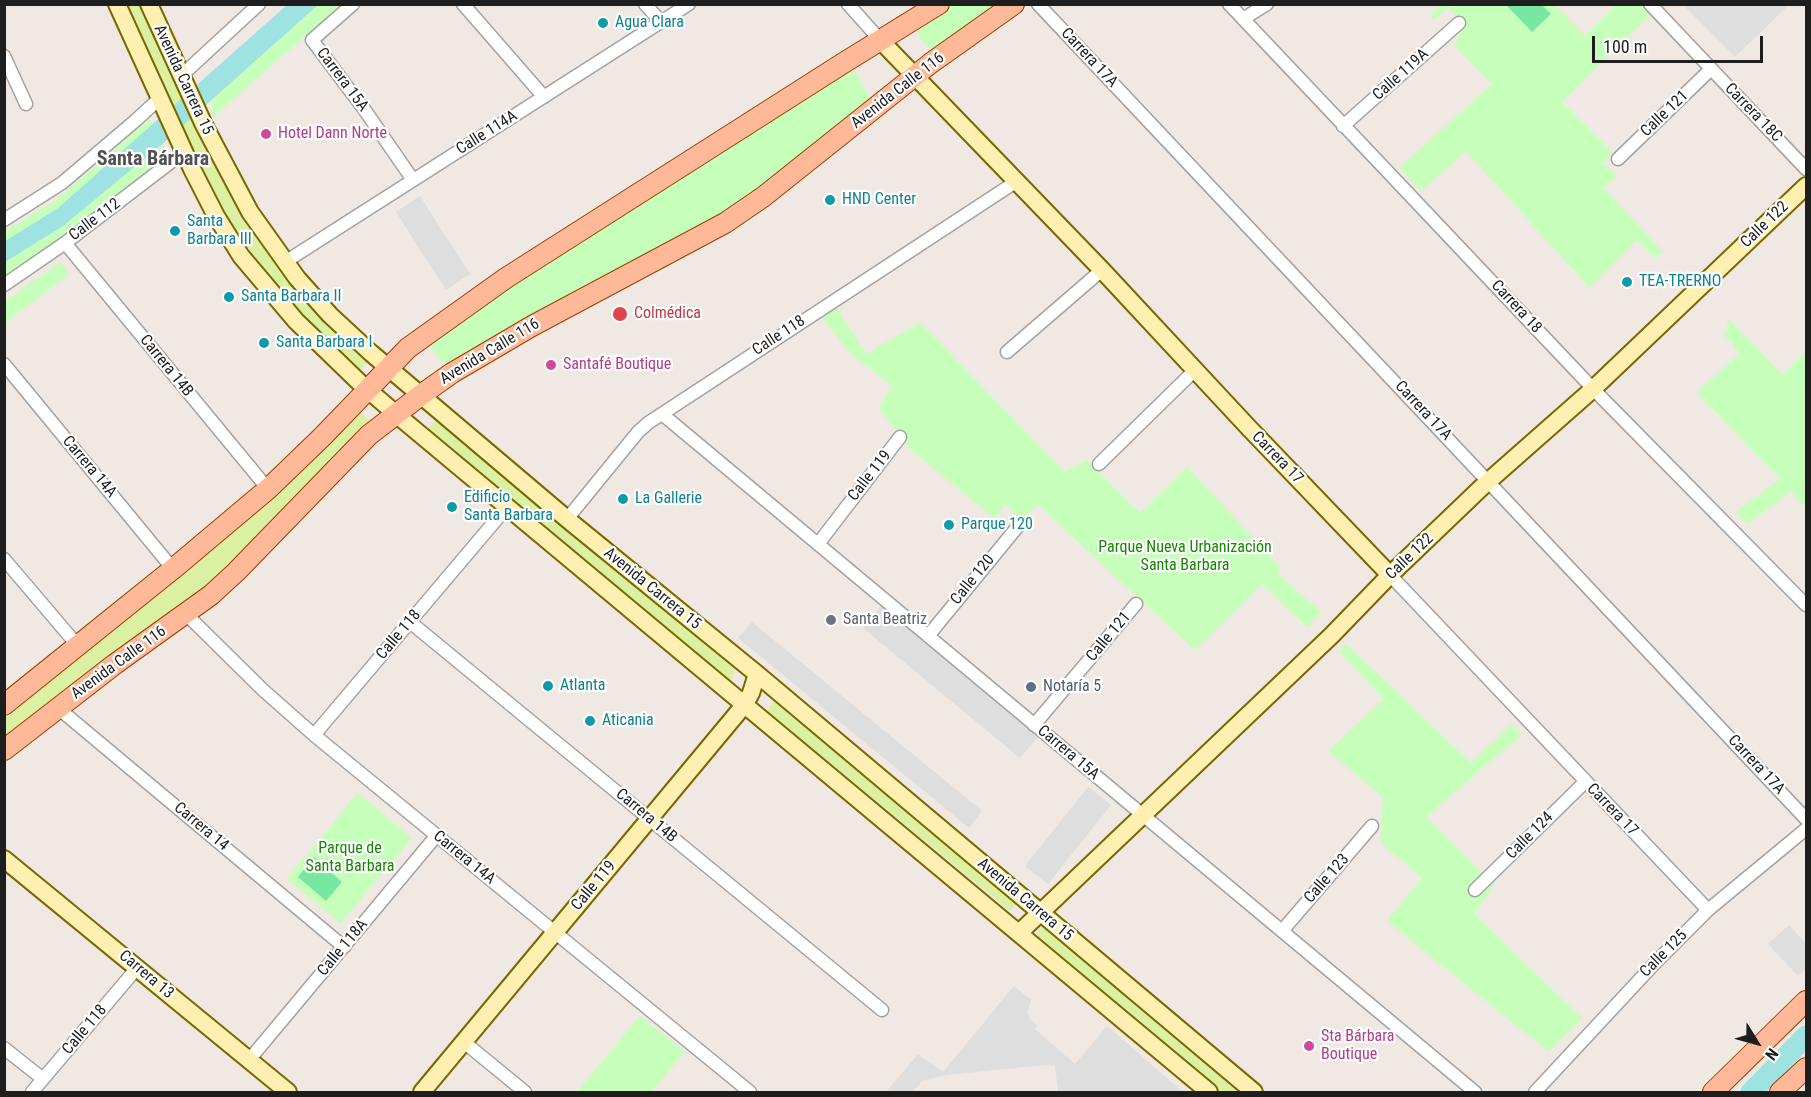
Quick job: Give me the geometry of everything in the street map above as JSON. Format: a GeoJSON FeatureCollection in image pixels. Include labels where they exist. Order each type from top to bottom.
{"type":"FeatureCollection","features":[{"type":"Feature","properties":{"kind":"main road","name":"Avenida Carrera 15"},"geometry":{"type":"LineString","coordinates":[[117,4],[182,148],[216,216],[241,256],[296,321],[396,414],[1209,1092]]}},
{"type":"Feature","properties":{"kind":"main road","name":"Avenida Carrera 15"},"geometry":{"type":"LineString","coordinates":[[149,4],[204,125],[250,212],[285,262],[330,315],[567,519],[757,674],[1254,1092]]}},
{"type":"Feature","properties":{"kind":"main road"},"geometry":{"type":"LineString","coordinates":[[4,705],[268,489],[408,348],[506,278],[939,4]]}},
{"type":"Feature","properties":{"kind":"main road","name":"Avenida Calle 116"},"geometry":{"type":"LineString","coordinates":[[4,750],[115,664],[186,614],[236,572],[369,435],[422,394],[452,373],[532,326],[730,220],[763,197],[915,77],[1014,4]]}},
{"type":"Feature","properties":{"kind":"main road","name":"Carrera 17"},"geometry":{"type":"LineString","coordinates":[[881,41],[1017,181],[1390,576]]}},
{"type":"Feature","properties":{"kind":"main road","name":"Calle 122"},"geometry":{"type":"LineString","coordinates":[[1019,933],[1489,481],[1593,389],[1806,186]]}},
{"type":"Feature","properties":{"kind":"main road","name":"Calle 119"},"geometry":{"type":"LineString","coordinates":[[422,1092],[745,704],[752,693],[757,674]]}},
{"type":"Feature","properties":{"kind":"main road","name":"Carrera 13"},"geometry":{"type":"LineString","coordinates":[[4,859],[288,1092]]}},
{"type":"Feature","properties":{"kind":"main road"},"geometry":{"type":"LineString","coordinates":[[1713,1092],[1806,1001]]}},
{"type":"Feature","properties":{"kind":"main road"},"geometry":{"type":"LineString","coordinates":[[1780,1092],[1806,1068]]}},
{"type":"Feature","properties":{"kind":"street"},"geometry":{"type":"LineString","coordinates":[[185,83],[259,4]]}},
{"type":"Feature","properties":{"kind":"street","name":"Carrera 15A"},"geometry":{"type":"LineString","coordinates":[[353,4],[312,40],[364,109],[413,180]]}},
{"type":"Feature","properties":{"kind":"street"},"geometry":{"type":"LineString","coordinates":[[463,4],[544,97]]}},
{"type":"Feature","properties":{"kind":"street"},"geometry":{"type":"LineString","coordinates":[[645,4],[661,22]]}},
{"type":"Feature","properties":{"kind":"street","name":"Calle 114A"},"geometry":{"type":"LineString","coordinates":[[285,262],[689,4]]}},
{"type":"Feature","properties":{"kind":"street","name":"Carrera 17"},"geometry":{"type":"LineString","coordinates":[[848,4],[881,41]]}},
{"type":"Feature","properties":{"kind":"street","name":"Carrera 17A"},"geometry":{"type":"LineString","coordinates":[[1038,4],[1806,819]]}},
{"type":"Feature","properties":{"kind":"street","name":"Carrera 18"},"geometry":{"type":"LineString","coordinates":[[1229,4],[1593,389],[1806,605]]}},
{"type":"Feature","properties":{"kind":"street"},"geometry":{"type":"LineString","coordinates":[[1243,19],[1267,4]]}},
{"type":"Feature","properties":{"kind":"street","name":"Carrera 18C"},"geometry":{"type":"LineString","coordinates":[[1650,4],[1806,169]]}},
{"type":"Feature","properties":{"kind":"street","name":"Calle 119A"},"geometry":{"type":"LineString","coordinates":[[1344,126],[1459,23]]}},
{"type":"Feature","properties":{"kind":"street"},"geometry":{"type":"LineString","coordinates":[[4,56],[9,80],[26,104]]}},
{"type":"Feature","properties":{"kind":"street","name":"Calle 121"},"geometry":{"type":"LineString","coordinates":[[1618,159],[1711,69]]}},
{"type":"Feature","properties":{"kind":"street"},"geometry":{"type":"LineString","coordinates":[[4,220],[62,183],[135,122],[162,104]]}},
{"type":"Feature","properties":{"kind":"street","name":"Calle 112"},"geometry":{"type":"LineString","coordinates":[[4,285],[65,243],[182,148]]}},
{"type":"Feature","properties":{"kind":"street","name":"Calle 118"},"geometry":{"type":"LineString","coordinates":[[567,519],[638,432],[1017,181]]}},
{"type":"Feature","properties":{"kind":"street","name":"Carrera 14B"},"geometry":{"type":"LineString","coordinates":[[65,243],[268,489]]}},
{"type":"Feature","properties":{"kind":"street"},"geometry":{"type":"LineString","coordinates":[[1007,352],[1101,270]]}},
{"type":"Feature","properties":{"kind":"street","name":"Carrera 14A"},"geometry":{"type":"LineString","coordinates":[[4,364],[173,569]]}},
{"type":"Feature","properties":{"kind":"street"},"geometry":{"type":"LineString","coordinates":[[1099,464],[1195,370]]}},
{"type":"Feature","properties":{"kind":"street","name":"Carrera 15A"},"geometry":{"type":"LineString","coordinates":[[662,414],[1475,1092]]}},
{"type":"Feature","properties":{"kind":"street","name":"Calle 119"},"geometry":{"type":"LineString","coordinates":[[818,544],[900,437]]}},
{"type":"Feature","properties":{"kind":"street","name":"Calle 118"},"geometry":{"type":"LineString","coordinates":[[314,735],[507,507]]}},
{"type":"Feature","properties":{"kind":"street","name":"Calle 120"},"geometry":{"type":"LineString","coordinates":[[928,636],[1019,525]]}},
{"type":"Feature","properties":{"kind":"street"},"geometry":{"type":"LineString","coordinates":[[4,559],[78,646]]}},
{"type":"Feature","properties":{"kind":"street","name":"Carrera 17"},"geometry":{"type":"LineString","coordinates":[[1390,576],[1708,910]]}},
{"type":"Feature","properties":{"kind":"street","name":"Calle 121"},"geometry":{"type":"LineString","coordinates":[[1034,725],[1136,604]]}},
{"type":"Feature","properties":{"kind":"street","name":"Carrera 14A"},"geometry":{"type":"LineString","coordinates":[[186,614],[263,690],[314,735],[750,1092]]}},
{"type":"Feature","properties":{"kind":"street","name":"Carrera 14B"},"geometry":{"type":"LineString","coordinates":[[410,622],[882,1010]]}},
{"type":"Feature","properties":{"kind":"street","name":"Carrera 14"},"geometry":{"type":"LineString","coordinates":[[58,708],[344,947]]}},
{"type":"Feature","properties":{"kind":"street","name":"Calle 124"},"geometry":{"type":"LineString","coordinates":[[1475,890],[1585,782]]}},
{"type":"Feature","properties":{"kind":"street","name":"Calle 123"},"geometry":{"type":"LineString","coordinates":[[1282,932],[1372,826]]}},
{"type":"Feature","properties":{"kind":"street","name":"Calle 125"},"geometry":{"type":"LineString","coordinates":[[1535,1092],[1654,963],[1708,910],[1806,829]]}},
{"type":"Feature","properties":{"kind":"street","name":"Calle 118A"},"geometry":{"type":"LineString","coordinates":[[249,1060],[437,835]]}},
{"type":"Feature","properties":{"kind":"street","name":"Calle 118"},"geometry":{"type":"LineString","coordinates":[[32,1092],[137,968]]}},
{"type":"Feature","properties":{"kind":"street"},"geometry":{"type":"LineString","coordinates":[[464,1042],[525,1092]]}},
{"type":"Feature","properties":{"kind":"street"},"geometry":{"type":"LineString","coordinates":[[4,1048],[44,1079]]}},
{"type":"Feature","properties":{"kind":"green space"},"geometry":{"type":"Polygon","coordinates":[[[124,5],[140,5],[183,98],[172,108],[124,5]]]}},
{"type":"Feature","properties":{"kind":"green space"},"geometry":{"type":"Polygon","coordinates":[[[318,5],[340,5],[213,117],[210,100],[318,5]]]}},
{"type":"Feature","properties":{"kind":"green space"},"geometry":{"type":"Polygon","coordinates":[[[950,5],[1004,5],[933,55],[913,27],[950,5]]]}},
{"type":"Feature","properties":{"kind":"green space"},"geometry":{"type":"Polygon","coordinates":[[[1441,5],[1555,5],[1585,36],[1616,5],[1640,5],[1650,15],[1562,102],[1612,152],[1603,163],[1617,176],[1603,188],[1662,251],[1655,258],[1637,240],[1586,291],[1588,286],[1466,151],[1421,191],[1399,168],[1492,84],[1454,45],[1460,35],[1459,23],[1450,7],[1434,19],[1430,14],[1441,5]]]}},
{"type":"Feature","properties":{"kind":"green space"},"geometry":{"type":"Polygon","coordinates":[[[1506,5],[1542,5],[1551,14],[1532,32],[1506,5]]]}},
{"type":"Feature","properties":{"kind":"green space"},"geometry":{"type":"Polygon","coordinates":[[[852,67],[872,101],[754,196],[448,368],[426,342],[478,303],[852,67]]]}},
{"type":"Feature","properties":{"kind":"green space"},"geometry":{"type":"Polygon","coordinates":[[[191,117],[222,181],[243,215],[370,360],[358,372],[315,330],[228,223],[180,128],[191,117]]]}},
{"type":"Feature","properties":{"kind":"green space"},"geometry":{"type":"Polygon","coordinates":[[[150,119],[154,125],[58,208],[5,241],[5,231],[56,200],[150,119]]]}},
{"type":"Feature","properties":{"kind":"green space"},"geometry":{"type":"Polygon","coordinates":[[[160,146],[165,158],[70,235],[5,277],[5,262],[63,226],[160,146]]]}},
{"type":"Feature","properties":{"kind":"green space"},"geometry":{"type":"Polygon","coordinates":[[[61,262],[69,274],[5,323],[5,301],[61,262]]]}},
{"type":"Feature","properties":{"kind":"green space","name":"Parque Nueva Urbanización Santa Barbara"},"geometry":{"type":"Polygon","coordinates":[[[836,307],[866,354],[920,323],[1065,472],[1087,460],[1140,513],[1187,467],[1281,568],[1278,574],[1321,612],[1307,627],[1262,584],[1195,650],[1038,505],[1021,520],[1005,505],[994,518],[911,450],[879,408],[892,386],[852,355],[821,316],[836,307]]]}},
{"type":"Feature","properties":{"kind":"green space"},"geometry":{"type":"Polygon","coordinates":[[[1729,319],[1782,375],[1803,354],[1806,358],[1806,508],[1791,491],[1747,524],[1736,512],[1780,479],[1697,393],[1740,353],[1723,334],[1730,327],[1726,322],[1729,319]]]}},
{"type":"Feature","properties":{"kind":"green space"},"geometry":{"type":"Polygon","coordinates":[[[357,409],[372,423],[210,587],[5,742],[5,719],[34,690],[357,409]]]}},
{"type":"Feature","properties":{"kind":"green space"},"geometry":{"type":"Polygon","coordinates":[[[438,418],[736,664],[731,682],[514,499],[427,429],[438,418]]]}},
{"type":"Feature","properties":{"kind":"green space"},"geometry":{"type":"Polygon","coordinates":[[[1346,644],[1471,763],[1512,724],[1521,735],[1426,817],[1494,885],[1474,914],[1582,1018],[1549,1052],[1387,921],[1422,878],[1381,843],[1383,797],[1328,751],[1384,699],[1339,652],[1346,644]]]}},
{"type":"Feature","properties":{"kind":"green space"},"geometry":{"type":"Polygon","coordinates":[[[776,697],[1017,903],[1010,911],[767,711],[776,697]]]}},
{"type":"Feature","properties":{"kind":"green space","name":"Parque de Santa Barbara"},"geometry":{"type":"Polygon","coordinates":[[[358,793],[412,838],[341,923],[287,879],[358,793]]]}},
{"type":"Feature","properties":{"kind":"green space"},"geometry":{"type":"Polygon","coordinates":[[[314,857],[342,882],[326,901],[298,877],[314,857]]]}},
{"type":"Feature","properties":{"kind":"green space"},"geometry":{"type":"Polygon","coordinates":[[[1040,928],[1048,929],[1243,1092],[1221,1092],[1038,939],[1037,933],[1040,928]]]}},
{"type":"Feature","properties":{"kind":"green space"},"geometry":{"type":"Polygon","coordinates":[[[640,1016],[685,1052],[651,1092],[577,1092],[640,1016]]]}},
{"type":"Feature","properties":{"kind":"shaded area"},"geometry":{"type":"Polygon","coordinates":[[[1683,5],[1789,5],[1735,57],[1683,5]]]}},
{"type":"Feature","properties":{"kind":"shaded area"},"geometry":{"type":"Polygon","coordinates":[[[420,196],[470,274],[446,290],[396,212],[420,196]]]}},
{"type":"Feature","properties":{"kind":"shaded area"},"geometry":{"type":"Polygon","coordinates":[[[881,606],[1039,736],[1020,758],[863,628],[881,606]]]}},
{"type":"Feature","properties":{"kind":"shaded area"},"geometry":{"type":"Polygon","coordinates":[[[752,622],[982,811],[969,828],[738,638],[752,622]]]}},
{"type":"Feature","properties":{"kind":"shaded area"},"geometry":{"type":"Polygon","coordinates":[[[1088,787],[1111,805],[1048,884],[1025,866],[1088,787]]]}},
{"type":"Feature","properties":{"kind":"shaded area"},"geometry":{"type":"Polygon","coordinates":[[[1789,925],[1806,944],[1806,968],[1798,976],[1768,944],[1789,925]]]}},
{"type":"Feature","properties":{"kind":"shaded area"},"geometry":{"type":"Polygon","coordinates":[[[1014,986],[1031,1000],[1027,1013],[1038,1026],[1035,1029],[1075,1064],[1107,1026],[1183,1092],[1058,1092],[1055,1066],[1046,1065],[946,1075],[922,1081],[913,1092],[886,1092],[918,1054],[943,1072],[1014,986]]]}},
{"type":"Feature","properties":{"kind":"water"},"geometry":{"type":"Polygon","coordinates":[[[287,5],[318,5],[160,146],[63,226],[5,262],[5,241],[58,208],[287,5]]]}},
{"type":"Feature","properties":{"kind":"waterway"},"geometry":{"type":"LineString","coordinates":[[1751,1092],[1806,1036]]}},
{"type":"Feature","properties":{"kind":"place","name":"Agua Clara"},"geometry":{"type":"Point","coordinates":[603,23]}},
{"type":"Feature","properties":{"kind":"place","name":"Hotel Dann Norte"},"geometry":{"type":"Point","coordinates":[266,134]}},
{"type":"Feature","properties":{"kind":"place","name":"HND Center"},"geometry":{"type":"Point","coordinates":[830,200]}},
{"type":"Feature","properties":{"kind":"place","name":"Santa Barbara III"},"geometry":{"type":"Point","coordinates":[175,231]}},
{"type":"Feature","properties":{"kind":"place","name":"TEA-TRERNO"},"geometry":{"type":"Point","coordinates":[1627,282]}},
{"type":"Feature","properties":{"kind":"place","name":"Santa Barbara II"},"geometry":{"type":"Point","coordinates":[229,297]}},
{"type":"Feature","properties":{"kind":"place","name":"Colmédica"},"geometry":{"type":"Point","coordinates":[620,314]}},
{"type":"Feature","properties":{"kind":"place","name":"Santa Barbara I"},"geometry":{"type":"Point","coordinates":[264,343]}},
{"type":"Feature","properties":{"kind":"place","name":"Santafé Boutique"},"geometry":{"type":"Point","coordinates":[551,365]}},
{"type":"Feature","properties":{"kind":"place","name":"La Gallerie"},"geometry":{"type":"Point","coordinates":[623,499]}},
{"type":"Feature","properties":{"kind":"place","name":"Edificio Santa Barbara"},"geometry":{"type":"Point","coordinates":[452,507]}},
{"type":"Feature","properties":{"kind":"place","name":"Parque 120"},"geometry":{"type":"Point","coordinates":[949,525]}},
{"type":"Feature","properties":{"kind":"place","name":"Santa Beatriz"},"geometry":{"type":"Point","coordinates":[831,620]}},
{"type":"Feature","properties":{"kind":"place","name":"Atlanta"},"geometry":{"type":"Point","coordinates":[548,686]}},
{"type":"Feature","properties":{"kind":"place","name":"Notaría 5"},"geometry":{"type":"Point","coordinates":[1031,687]}},
{"type":"Feature","properties":{"kind":"place","name":"Aticania"},"geometry":{"type":"Point","coordinates":[590,721]}},
{"type":"Feature","properties":{"kind":"place","name":"Sta Bárbara Boutique"},"geometry":{"type":"Point","coordinates":[1309,1046]}},
{"type":"Feature","properties":{"kind":"district","name":"Santa Bárbara"},"geometry":{"type":"Point","coordinates":[153,160]}}]}
